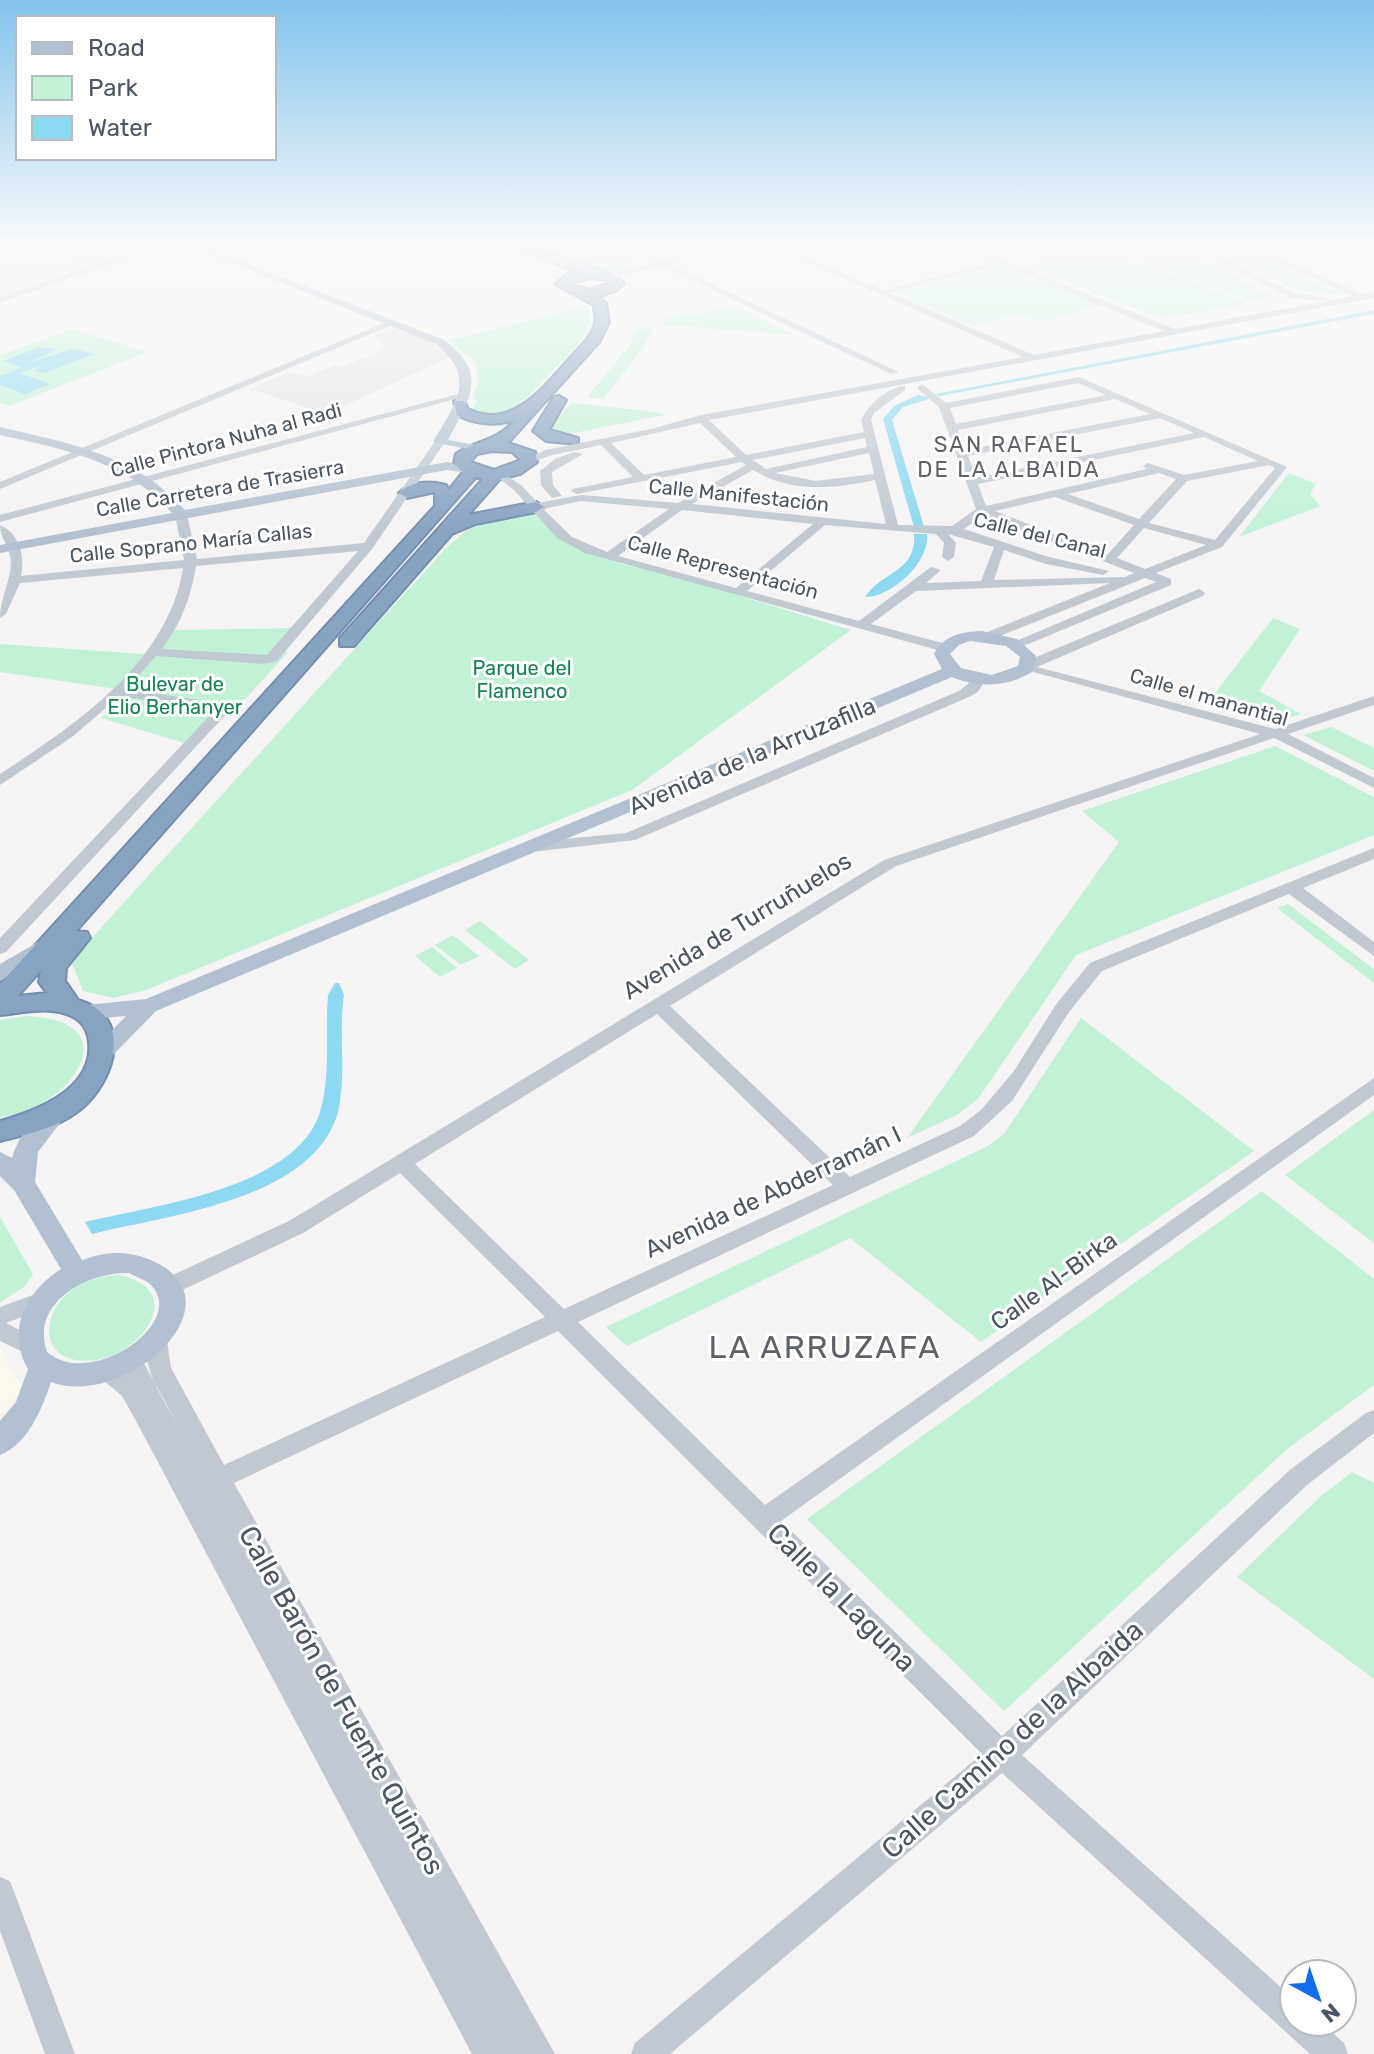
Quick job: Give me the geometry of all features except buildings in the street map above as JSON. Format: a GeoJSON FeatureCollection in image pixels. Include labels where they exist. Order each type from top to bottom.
{"type":"FeatureCollection","features":[{"type":"Feature","properties":{"kind":"highway"},"geometry":{"type":"LineString","coordinates":[[524,456],[520,440],[592,342]]}},
{"type":"Feature","properties":{"kind":"highway"},"geometry":{"type":"LineString","coordinates":[[0,1000],[153,834],[443,506],[470,456],[510,435],[603,342]]}},
{"type":"Feature","properties":{"kind":"highway"},"geometry":{"type":"LineString","coordinates":[[461,400],[462,412],[476,419],[507,418],[521,412],[565,381]]}},
{"type":"Feature","properties":{"kind":"highway"},"geometry":{"type":"LineString","coordinates":[[565,381],[540,429],[551,438],[573,441]]}},
{"type":"Feature","properties":{"kind":"highway"},"geometry":{"type":"LineString","coordinates":[[470,456],[524,456]]}},
{"type":"Feature","properties":{"kind":"highway"},"geometry":{"type":"LineString","coordinates":[[470,456],[498,474]]}},
{"type":"Feature","properties":{"kind":"highway"},"geometry":{"type":"LineString","coordinates":[[0,1131],[36,1121],[57,1111],[85,1090],[102,1066],[105,1049],[99,1024],[77,1008],[52,982],[54,966],[498,474],[524,456]]}},
{"type":"Feature","properties":{"kind":"highway"},"geometry":{"type":"LineString","coordinates":[[407,493],[417,487],[440,488],[445,495],[443,506]]}},
{"type":"Feature","properties":{"kind":"highway"},"geometry":{"type":"LineString","coordinates":[[447,532],[470,520],[534,504]]}},
{"type":"Feature","properties":{"kind":"highway"},"geometry":{"type":"LineString","coordinates":[[0,1006],[42,1001],[77,1008]]}},
{"type":"Feature","properties":{"kind":"main road"},"geometry":{"type":"LineString","coordinates":[[433,342],[458,353],[469,376],[440,442],[470,456]]}},
{"type":"Feature","properties":{"kind":"main road"},"geometry":{"type":"LineString","coordinates":[[0,431],[83,451],[148,480],[181,515]]}},
{"type":"Feature","properties":{"kind":"main road","name":"Calle Carretera de Trasierra"},"geometry":{"type":"LineString","coordinates":[[7,547],[447,466],[470,456]]}},
{"type":"Feature","properties":{"kind":"main road"},"geometry":{"type":"LineString","coordinates":[[990,636],[1016,644],[1028,656],[1027,667],[1008,678],[979,679],[954,670],[943,658],[945,648],[963,637],[990,636]]}},
{"type":"Feature","properties":{"kind":"main road","name":"Avenida de la Arruzafilla"},"geometry":{"type":"LineString","coordinates":[[77,1008],[149,1006],[954,670]]}},
{"type":"Feature","properties":{"kind":"main road"},"geometry":{"type":"LineString","coordinates":[[0,974],[61,932]]}},
{"type":"Feature","properties":{"kind":"main road","name":"Avenida de la Arruzafilla"},"geometry":{"type":"LineString","coordinates":[[105,1049],[149,1006]]}},
{"type":"Feature","properties":{"kind":"main road"},"geometry":{"type":"LineString","coordinates":[[23,1183],[21,1167],[25,1150],[57,1111]]}},
{"type":"Feature","properties":{"kind":"main road"},"geometry":{"type":"LineString","coordinates":[[0,1161],[23,1183],[76,1273]]}},
{"type":"Feature","properties":{"kind":"main road"},"geometry":{"type":"LineString","coordinates":[[0,1442],[28,1409],[72,1378],[122,1368],[158,1341],[168,1323],[172,1305],[168,1287],[153,1271],[132,1263],[106,1264],[76,1273],[41,1301],[29,1329],[36,1356],[28,1409]]}},
{"type":"Feature","properties":{"kind":"main road"},"geometry":{"type":"LineString","coordinates":[[36,1356],[72,1378]]}},
{"type":"Feature","properties":{"kind":"street"},"geometry":{"type":"LineString","coordinates":[[0,486],[346,342]]}},
{"type":"Feature","properties":{"kind":"street"},"geometry":{"type":"LineString","coordinates":[[830,342],[894,372]]}},
{"type":"Feature","properties":{"kind":"street"},"geometry":{"type":"LineString","coordinates":[[996,342],[1032,357]]}},
{"type":"Feature","properties":{"kind":"street"},"geometry":{"type":"LineString","coordinates":[[524,456],[573,441],[1114,342]]}},
{"type":"Feature","properties":{"kind":"street"},"geometry":{"type":"LineString","coordinates":[[933,375],[912,370],[894,372],[884,378],[888,384],[933,396],[1079,380],[1282,467],[1218,544],[1121,579],[990,636]]}},
{"type":"Feature","properties":{"kind":"street"},"geometry":{"type":"LineString","coordinates":[[933,375],[933,396],[951,428],[982,510],[1167,582],[1016,644]]}},
{"type":"Feature","properties":{"kind":"street"},"geometry":{"type":"LineString","coordinates":[[893,528],[868,434],[867,415],[901,388]]}},
{"type":"Feature","properties":{"kind":"street"},"geometry":{"type":"LineString","coordinates":[[951,428],[1117,396]]}},
{"type":"Feature","properties":{"kind":"street"},"geometry":{"type":"LineString","coordinates":[[524,456],[712,429],[888,398]]}},
{"type":"Feature","properties":{"kind":"street","name":"Calle Pintora Nuha al Radi"},"geometry":{"type":"LineString","coordinates":[[0,519],[461,400]]}},
{"type":"Feature","properties":{"kind":"street"},"geometry":{"type":"LineString","coordinates":[[961,454],[1161,415]]}},
{"type":"Feature","properties":{"kind":"street"},"geometry":{"type":"LineString","coordinates":[[701,418],[754,465],[796,482],[839,484],[879,476]]}},
{"type":"Feature","properties":{"kind":"street"},"geometry":{"type":"LineString","coordinates":[[556,496],[545,478],[552,466],[607,445],[701,418]]}},
{"type":"Feature","properties":{"kind":"street"},"geometry":{"type":"LineString","coordinates":[[608,557],[754,465],[868,434]]}},
{"type":"Feature","properties":{"kind":"street"},"geometry":{"type":"LineString","coordinates":[[971,482],[1205,434]]}},
{"type":"Feature","properties":{"kind":"street"},"geometry":{"type":"LineString","coordinates":[[154,652],[264,660],[278,653],[368,546],[440,442]]}},
{"type":"Feature","properties":{"kind":"street"},"geometry":{"type":"LineString","coordinates":[[607,445],[642,479]]}},
{"type":"Feature","properties":{"kind":"street"},"geometry":{"type":"LineString","coordinates":[[534,504],[642,479],[873,449]]}},
{"type":"Feature","properties":{"kind":"street"},"geometry":{"type":"LineString","coordinates":[[1110,453],[1183,478],[1270,462]]}},
{"type":"Feature","properties":{"kind":"street"},"geometry":{"type":"LineString","coordinates":[[516,483],[524,456]]}},
{"type":"Feature","properties":{"kind":"street"},"geometry":{"type":"LineString","coordinates":[[955,530],[982,510],[1159,470]]}},
{"type":"Feature","properties":{"kind":"street","name":"Calle Representación"},"geometry":{"type":"LineString","coordinates":[[498,474],[516,483],[565,538],[608,557],[945,648]]}},
{"type":"Feature","properties":{"kind":"street"},"geometry":{"type":"LineString","coordinates":[[1111,558],[1183,478]]}},
{"type":"Feature","properties":{"kind":"street"},"geometry":{"type":"LineString","coordinates":[[1057,494],[1141,524],[1218,544]]}},
{"type":"Feature","properties":{"kind":"street"},"geometry":{"type":"LineString","coordinates":[[534,504],[556,496],[578,495]]}},
{"type":"Feature","properties":{"kind":"street","name":"Calle Manifestación"},"geometry":{"type":"LineString","coordinates":[[578,495],[908,530],[955,530]]}},
{"type":"Feature","properties":{"kind":"street"},"geometry":{"type":"LineString","coordinates":[[0,781],[57,744],[119,692],[154,652],[185,596],[190,564],[181,515]]}},
{"type":"Feature","properties":{"kind":"street"},"geometry":{"type":"LineString","coordinates":[[738,592],[822,522]]}},
{"type":"Feature","properties":{"kind":"street"},"geometry":{"type":"LineString","coordinates":[[0,529],[17,580],[0,614]]}},
{"type":"Feature","properties":{"kind":"street","name":"Calle del Canal"},"geometry":{"type":"LineString","coordinates":[[955,530],[1000,546],[1108,572],[1121,579]]}},
{"type":"Feature","properties":{"kind":"street"},"geometry":{"type":"LineString","coordinates":[[940,531],[950,543],[948,557]]}},
{"type":"Feature","properties":{"kind":"street","name":"Calle Soprano María Callas"},"geometry":{"type":"LineString","coordinates":[[17,580],[368,546]]}},
{"type":"Feature","properties":{"kind":"street"},"geometry":{"type":"LineString","coordinates":[[986,584],[1000,546]]}},
{"type":"Feature","properties":{"kind":"street"},"geometry":{"type":"LineString","coordinates":[[862,625],[935,570]]}},
{"type":"Feature","properties":{"kind":"street"},"geometry":{"type":"LineString","coordinates":[[916,587],[1121,579]]}},
{"type":"Feature","properties":{"kind":"street"},"geometry":{"type":"LineString","coordinates":[[1027,667],[1199,593]]}},
{"type":"Feature","properties":{"kind":"street","name":"Calle el manantial"},"geometry":{"type":"LineString","coordinates":[[1027,667],[1275,733],[1374,784]]}},
{"type":"Feature","properties":{"kind":"street","name":"Avenida de la Arruzafilla"},"geometry":{"type":"LineString","coordinates":[[532,847],[629,837],[964,694],[973,689],[979,679]]}},
{"type":"Feature","properties":{"kind":"street"},"geometry":{"type":"LineString","coordinates":[[0,948],[222,709],[119,692]]}},
{"type":"Feature","properties":{"kind":"street","name":"Avenida de Turruñuelos"},"geometry":{"type":"LineString","coordinates":[[168,1287],[296,1227],[890,863],[1374,700]]}},
{"type":"Feature","properties":{"kind":"street","name":"Avenida de Abderramán I"},"geometry":{"type":"LineString","coordinates":[[219,1479],[848,1187],[985,1120],[1068,1000],[1096,967],[1374,853]]}},
{"type":"Feature","properties":{"kind":"street"},"geometry":{"type":"LineString","coordinates":[[1291,887],[1374,950]]}},
{"type":"Feature","properties":{"kind":"street"},"geometry":{"type":"LineString","coordinates":[[659,1005],[848,1187]]}},
{"type":"Feature","properties":{"kind":"street","name":"Calle Al-Birka"},"geometry":{"type":"LineString","coordinates":[[764,1519],[1374,1085]]}},
{"type":"Feature","properties":{"kind":"street","name":"Calle la Laguna"},"geometry":{"type":"LineString","coordinates":[[402,1163],[1002,1755],[1278,2005]]}},
{"type":"Feature","properties":{"kind":"street"},"geometry":{"type":"LineString","coordinates":[[0,1316],[41,1301]]}},
{"type":"Feature","properties":{"kind":"street"},"geometry":{"type":"LineString","coordinates":[[0,1330],[36,1356]]}},
{"type":"Feature","properties":{"kind":"street","name":"Calle Barón de Fuente Quintos"},"geometry":{"type":"LineString","coordinates":[[158,1341],[160,1369],[540,2054]]}},
{"type":"Feature","properties":{"kind":"street","name":"Calle Barón de Fuente Quintos"},"geometry":{"type":"LineString","coordinates":[[122,1368],[130,1389],[489,2054]]}},
{"type":"Feature","properties":{"kind":"street","name":"Calle Barón de Fuente Quintos"},"geometry":{"type":"LineString","coordinates":[[122,1368],[510,2054]]}},
{"type":"Feature","properties":{"kind":"street","name":"Calle Camino de la Albaida"},"geometry":{"type":"LineString","coordinates":[[646,2054],[1002,1755],[1299,1477],[1374,1420]]}},
{"type":"Feature","properties":{"kind":"street"},"geometry":{"type":"LineString","coordinates":[[0,1891],[60,2054]]}},
{"type":"Feature","properties":{"kind":"street","name":"Calle la Laguna"},"geometry":{"type":"LineString","coordinates":[[1315,2038],[1333,2054]]}},
{"type":"Feature","properties":{"kind":"shaded area"},"geometry":{"type":"Polygon","coordinates":[[[380,342],[430,342],[452,356],[327,414],[249,389],[289,372],[307,377],[335,365],[342,367],[387,348],[380,342]]]}},
{"type":"Feature","properties":{"kind":"shaded area"},"geometry":{"type":"Polygon","coordinates":[[[0,1348],[22,1389],[0,1416],[0,1348]]]}},
{"type":"Feature","properties":{"kind":"green space"},"geometry":{"type":"Polygon","coordinates":[[[36,342],[114,342],[148,352],[9,406],[0,403],[0,355],[36,342]]]}},
{"type":"Feature","properties":{"kind":"green space"},"geometry":{"type":"Polygon","coordinates":[[[451,342],[580,342],[517,408],[493,418],[471,411],[477,400],[472,399],[478,383],[476,363],[451,342]]]}},
{"type":"Feature","properties":{"kind":"green space"},"geometry":{"type":"Polygon","coordinates":[[[631,342],[646,342],[603,399],[587,397],[631,342]]]}},
{"type":"Feature","properties":{"kind":"green space"},"geometry":{"type":"Polygon","coordinates":[[[572,403],[665,415],[568,434],[552,432],[551,426],[572,403]]]}},
{"type":"Feature","properties":{"kind":"green space"},"geometry":{"type":"Polygon","coordinates":[[[1289,473],[1316,484],[1310,494],[1320,506],[1239,537],[1289,473]]]}},
{"type":"Feature","properties":{"kind":"green space","name":"Parque del Flamenco"},"geometry":{"type":"Polygon","coordinates":[[[534,512],[577,547],[621,564],[672,575],[851,630],[632,790],[146,990],[113,998],[83,991],[72,963],[89,941],[447,547],[473,525],[534,512]]]}},
{"type":"Feature","properties":{"kind":"green space"},"geometry":{"type":"Polygon","coordinates":[[[1273,618],[1300,629],[1259,691],[1301,714],[1274,723],[1206,705],[1273,618]]]}},
{"type":"Feature","properties":{"kind":"green space","name":"Bulevar de Elio Berhanyer"},"geometry":{"type":"Polygon","coordinates":[[[296,628],[276,651],[288,652],[237,708],[224,706],[187,744],[101,718],[130,691],[0,672],[0,644],[157,655],[175,630],[296,628]]]}},
{"type":"Feature","properties":{"kind":"green space"},"geometry":{"type":"Polygon","coordinates":[[[1331,727],[1374,748],[1374,771],[1303,735],[1331,727]]]}},
{"type":"Feature","properties":{"kind":"green space"},"geometry":{"type":"Polygon","coordinates":[[[1275,746],[1374,797],[1374,835],[1076,955],[978,1099],[957,1115],[907,1138],[1119,842],[1082,811],[1275,746]]]}},
{"type":"Feature","properties":{"kind":"green space"},"geometry":{"type":"Polygon","coordinates":[[[1288,904],[1374,969],[1374,983],[1277,908],[1288,904]]]}},
{"type":"Feature","properties":{"kind":"green space"},"geometry":{"type":"Polygon","coordinates":[[[480,921],[529,960],[515,969],[465,930],[480,921]]]}},
{"type":"Feature","properties":{"kind":"green space"},"geometry":{"type":"Polygon","coordinates":[[[453,935],[479,956],[461,965],[435,945],[453,935]]]}},
{"type":"Feature","properties":{"kind":"green space"},"geometry":{"type":"Polygon","coordinates":[[[432,947],[457,968],[440,977],[415,956],[432,947]]]}},
{"type":"Feature","properties":{"kind":"green space"},"geometry":{"type":"Polygon","coordinates":[[[26,1016],[59,1021],[77,1032],[84,1048],[80,1065],[67,1083],[49,1099],[26,1111],[0,1117],[0,1020],[26,1016]]]}},
{"type":"Feature","properties":{"kind":"green space"},"geometry":{"type":"Polygon","coordinates":[[[1081,1018],[1254,1151],[981,1342],[850,1238],[627,1346],[606,1327],[986,1147],[1004,1134],[1081,1018]]]}},
{"type":"Feature","properties":{"kind":"green space"},"geometry":{"type":"Polygon","coordinates":[[[1374,1110],[1374,1243],[1285,1175],[1374,1110]]]}},
{"type":"Feature","properties":{"kind":"green space"},"geometry":{"type":"Polygon","coordinates":[[[1262,1191],[1374,1279],[1374,1385],[1287,1449],[1004,1711],[807,1519],[1262,1191]]]}},
{"type":"Feature","properties":{"kind":"green space"},"geometry":{"type":"Polygon","coordinates":[[[0,1217],[33,1274],[25,1286],[0,1303],[0,1217]]]}},
{"type":"Feature","properties":{"kind":"green space"},"geometry":{"type":"Polygon","coordinates":[[[117,1275],[141,1283],[152,1296],[154,1311],[148,1326],[135,1341],[117,1353],[97,1360],[76,1360],[64,1356],[56,1350],[49,1332],[59,1302],[84,1283],[117,1275]]]}},
{"type":"Feature","properties":{"kind":"green space"},"geometry":{"type":"Polygon","coordinates":[[[1352,1472],[1374,1483],[1374,1679],[1237,1577],[1321,1496],[1352,1472]]]}},
{"type":"Feature","properties":{"kind":"water"},"geometry":{"type":"Polygon","coordinates":[[[1208,342],[1226,342],[939,396],[936,394],[1208,342]]]}},
{"type":"Feature","properties":{"kind":"water"},"geometry":{"type":"Polygon","coordinates":[[[40,347],[57,349],[29,363],[74,348],[93,354],[44,373],[35,371],[42,365],[19,373],[51,384],[25,394],[0,385],[0,376],[21,368],[3,361],[40,347]]]}},
{"type":"Feature","properties":{"kind":"water"},"geometry":{"type":"Polygon","coordinates":[[[918,395],[932,398],[903,407],[892,420],[924,527],[914,527],[883,419],[894,406],[918,395]]]}},
{"type":"Feature","properties":{"kind":"water"},"geometry":{"type":"Polygon","coordinates":[[[914,534],[927,534],[926,545],[916,566],[886,591],[865,597],[904,564],[913,547],[914,534]]]}},
{"type":"Feature","properties":{"kind":"water"},"geometry":{"type":"Polygon","coordinates":[[[335,983],[339,983],[344,995],[341,1098],[324,1142],[300,1166],[270,1184],[234,1199],[92,1234],[85,1222],[219,1190],[283,1159],[306,1138],[320,1112],[323,1098],[327,1069],[328,995],[335,983]]]}},
{"type":"Feature","properties":{"kind":"district","name":"SAN RAFAEL DE LA ALBAIDA"},"geometry":{"type":"Point","coordinates":[1009,456]}},
{"type":"Feature","properties":{"kind":"district","name":"LA ARRUZAFA"},"geometry":{"type":"Point","coordinates":[825,1347]}}]}
